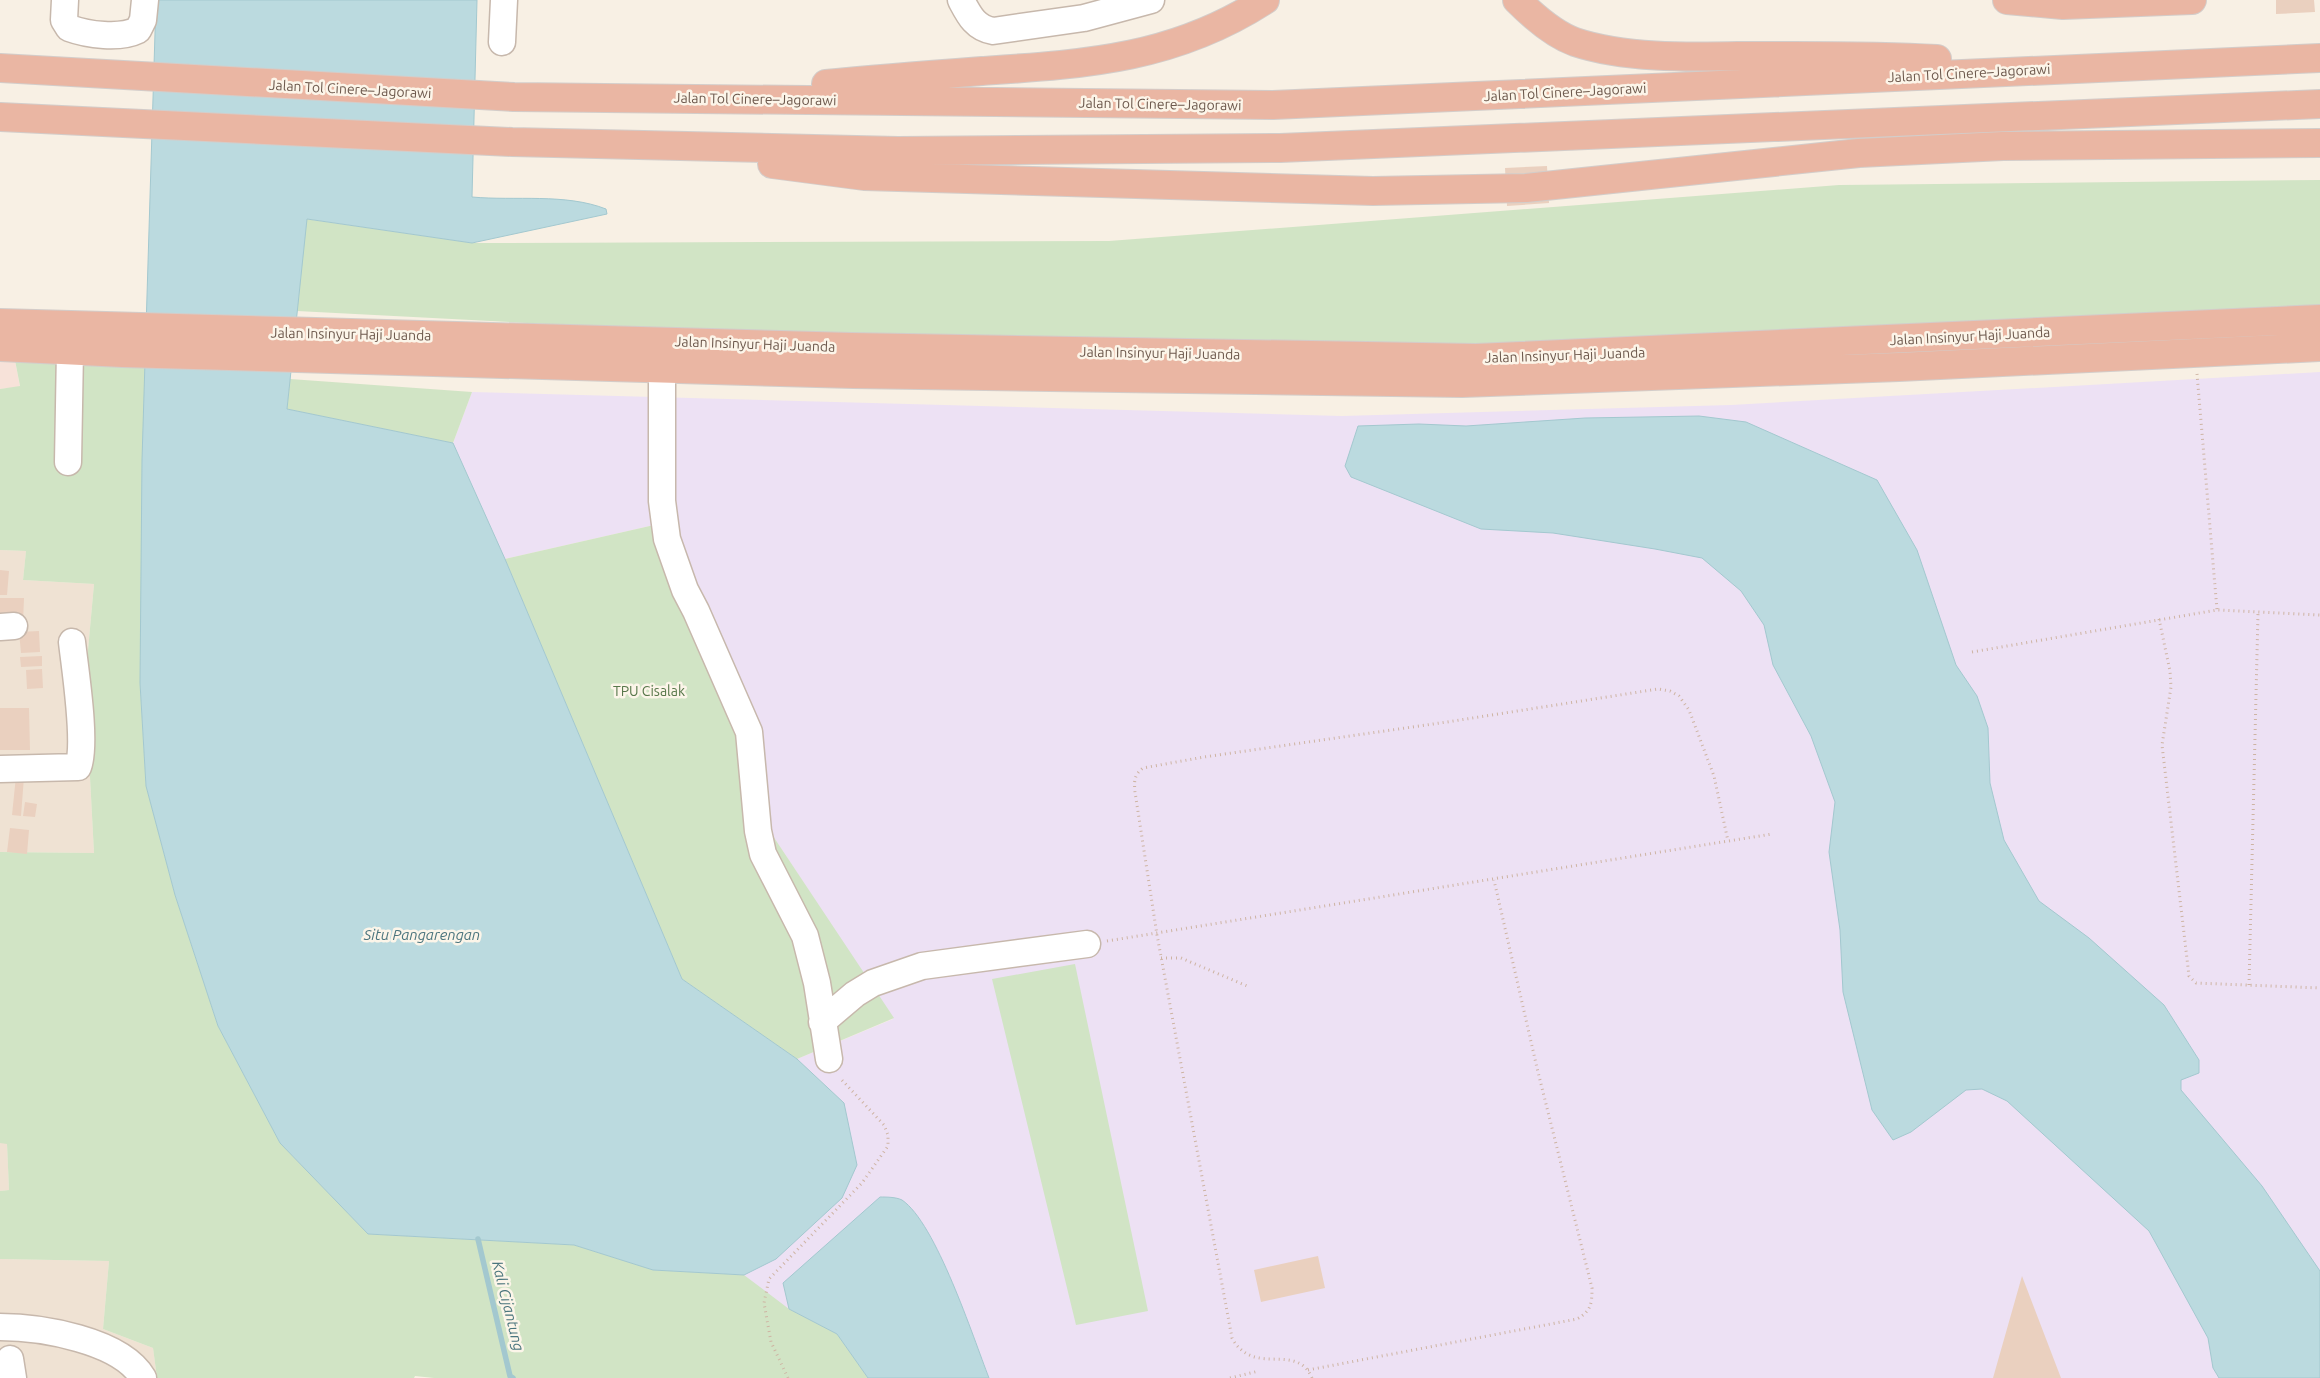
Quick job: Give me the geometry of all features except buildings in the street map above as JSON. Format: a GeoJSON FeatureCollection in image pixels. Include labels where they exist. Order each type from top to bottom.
{"type":"FeatureCollection","features":[{"type":"Feature","properties":{"kind":"highway"},"geometry":{"type":"LineString","coordinates":[[673,97],[1042,67],[1118,58],[1177,43],[1239,16],[1265,0]]}},
{"type":"Feature","properties":{"kind":"highway"},"geometry":{"type":"LineString","coordinates":[[1517,0],[1555,32],[1574,41],[1600,48],[1669,57],[1877,55],[2074,68]]}},
{"type":"Feature","properties":{"kind":"highway"},"geometry":{"type":"LineString","coordinates":[[2007,0],[2063,5],[2192,0]]}},
{"type":"Feature","properties":{"kind":"highway","name":"Jalan Tol Cinere–Jagorawi"},"geometry":{"type":"LineString","coordinates":[[0,68],[514,98],[673,97],[1273,105],[2320,58]]}},
{"type":"Feature","properties":{"kind":"highway"},"geometry":{"type":"LineString","coordinates":[[0,117],[640,147],[898,151],[1280,148],[2320,104]]}},
{"type":"Feature","properties":{"kind":"highway"},"geometry":{"type":"LineString","coordinates":[[640,147],[864,176],[1373,192],[1526,188],[1859,153],[2003,146],[2320,143]]}},
{"type":"Feature","properties":{"kind":"highway","name":"Jalan Insinyur Haji Juanda"},"geometry":{"type":"LineString","coordinates":[[0,323],[126,341],[351,347],[851,347],[1476,358],[2320,319]]}},
{"type":"Feature","properties":{"kind":"highway","name":"Jalan Insinyur Haji Juanda"},"geometry":{"type":"LineString","coordinates":[[0,347],[70,350],[126,341]]}},
{"type":"Feature","properties":{"kind":"highway","name":"Jalan Insinyur Haji Juanda"},"geometry":{"type":"LineString","coordinates":[[351,347],[662,368],[853,374],[1462,383],[1899,367],[2320,347]]}},
{"type":"Feature","properties":{"kind":"highway"},"geometry":{"type":"LineString","coordinates":[[851,347],[853,374]]}},
{"type":"Feature","properties":{"kind":"street"},"geometry":{"type":"LineString","coordinates":[[65,0],[64,20],[69,28],[98,34],[121,35],[138,30],[142,20],[145,0]]}},
{"type":"Feature","properties":{"kind":"street"},"geometry":{"type":"LineString","coordinates":[[502,42],[504,0]]}},
{"type":"Feature","properties":{"kind":"street"},"geometry":{"type":"LineString","coordinates":[[966,2],[976,25],[983,30],[993,32],[1048,25],[1120,5],[1151,0]]}},
{"type":"Feature","properties":{"kind":"street"},"geometry":{"type":"LineString","coordinates":[[68,462],[70,350]]}},
{"type":"Feature","properties":{"kind":"street"},"geometry":{"type":"LineString","coordinates":[[662,368],[662,501],[667,539],[674,564],[749,732],[758,830],[763,854],[805,936],[817,983],[829,1059]]}},
{"type":"Feature","properties":{"kind":"street"},"geometry":{"type":"LineString","coordinates":[[0,768],[78,767],[81,759],[81,739],[72,642]]}},
{"type":"Feature","properties":{"kind":"street"},"geometry":{"type":"LineString","coordinates":[[822,1022],[855,994],[873,983],[922,966],[1087,944]]}},
{"type":"Feature","properties":{"kind":"street"},"geometry":{"type":"LineString","coordinates":[[0,1327],[78,1338],[128,1361],[143,1378]]}},
{"type":"Feature","properties":{"kind":"path"},"geometry":{"type":"LineString","coordinates":[[2195,354],[2217,610]]}},
{"type":"Feature","properties":{"kind":"path"},"geometry":{"type":"LineString","coordinates":[[1972,652],[2217,610],[2320,615]]}},
{"type":"Feature","properties":{"kind":"path"},"geometry":{"type":"LineString","coordinates":[[2249,985],[2258,613]]}},
{"type":"Feature","properties":{"kind":"path"},"geometry":{"type":"LineString","coordinates":[[2159,619],[2170,672],[2171,687],[2162,744],[2187,968],[2191,979],[2196,983],[2320,988]]}},
{"type":"Feature","properties":{"kind":"path"},"geometry":{"type":"LineString","coordinates":[[1239,1356],[1232,1338],[1157,935],[1134,780],[1137,773],[1143,768],[1204,757],[1658,690],[1670,691],[1679,696],[1689,710],[1714,776],[1728,841]]}},
{"type":"Feature","properties":{"kind":"path"},"geometry":{"type":"LineString","coordinates":[[1087,944],[1157,935],[1772,834]]}},
{"type":"Feature","properties":{"kind":"path"},"geometry":{"type":"LineString","coordinates":[[1292,1365],[1308,1370],[1578,1319],[1588,1313],[1592,1304],[1592,1288],[1537,1068],[1494,880]]}},
{"type":"Feature","properties":{"kind":"path"},"geometry":{"type":"LineString","coordinates":[[1162,958],[1181,958],[1247,986]]}},
{"type":"Feature","properties":{"kind":"path"},"geometry":{"type":"LineString","coordinates":[[788,1378],[770,1342],[764,1303],[768,1279],[862,1184],[888,1146],[888,1136],[884,1125],[836,1073],[829,1059]]}},
{"type":"Feature","properties":{"kind":"path"},"geometry":{"type":"LineString","coordinates":[[1230,1378],[1261,1370],[1250,1368]]}},
{"type":"Feature","properties":{"kind":"path"},"geometry":{"type":"LineString","coordinates":[[1308,1370],[1312,1378]]}},
{"type":"Feature","properties":{"kind":"shaded area"},"geometry":{"type":"Polygon","coordinates":[[[0,349],[13,350],[20,387],[0,389],[0,349]]]}},
{"type":"Feature","properties":{"kind":"shaded area"},"geometry":{"type":"Polygon","coordinates":[[[2320,372],[2320,1378],[631,1378],[574,1245],[653,1270],[844,1103],[797,1059],[893,1019],[767,827],[663,523],[505,559],[453,443],[472,392],[1342,416],[1731,405],[2320,372]]]}},
{"type":"Feature","properties":{"kind":"shaded area"},"geometry":{"type":"Polygon","coordinates":[[[0,550],[26,551],[23,580],[94,584],[85,683],[94,853],[0,852],[0,550]]]}},
{"type":"Feature","properties":{"kind":"shaded area"},"geometry":{"type":"Polygon","coordinates":[[[0,1143],[7,1143],[9,1190],[0,1191],[0,1143]]]}},
{"type":"Feature","properties":{"kind":"shaded area"},"geometry":{"type":"Polygon","coordinates":[[[0,1259],[109,1261],[103,1329],[153,1348],[157,1378],[0,1378],[0,1259]]]}},
{"type":"Feature","properties":{"kind":"green space"},"geometry":{"type":"Polygon","coordinates":[[[2320,180],[2320,305],[1425,348],[604,327],[297,311],[306,219],[472,243],[1109,241],[1839,185],[2320,180]]]}},
{"type":"Feature","properties":{"kind":"green space"},"geometry":{"type":"Polygon","coordinates":[[[13,350],[145,362],[140,683],[146,786],[175,895],[218,1026],[280,1143],[368,1234],[574,1245],[653,1270],[744,1275],[789,1309],[837,1334],[868,1378],[434,1378],[415,1376],[414,1378],[157,1378],[153,1348],[103,1329],[109,1261],[0,1259],[0,1191],[9,1190],[7,1144],[0,1143],[0,852],[94,853],[85,683],[94,584],[23,580],[26,551],[0,550],[0,389],[20,386],[13,350]]]}},
{"type":"Feature","properties":{"kind":"green space"},"geometry":{"type":"Polygon","coordinates":[[[290,379],[472,392],[453,443],[287,409],[290,379]]]}},
{"type":"Feature","properties":{"kind":"green space","name":"TPU Cisalak"},"geometry":{"type":"Polygon","coordinates":[[[663,523],[725,659],[767,827],[894,1018],[797,1059],[682,979],[505,559],[663,523]]]}},
{"type":"Feature","properties":{"kind":"green space"},"geometry":{"type":"Polygon","coordinates":[[[1075,964],[1148,1311],[1076,1325],[992,979],[1075,964]]]}},
{"type":"Feature","properties":{"kind":"water","name":"Situ Pangarengan"},"geometry":{"type":"Polygon","coordinates":[[[156,0],[477,0],[472,197],[557,199],[590,204],[606,209],[607,214],[472,243],[307,219],[287,409],[453,443],[505,559],[682,979],[797,1059],[844,1103],[857,1165],[842,1198],[776,1259],[744,1275],[653,1270],[574,1245],[368,1234],[280,1143],[218,1026],[175,895],[146,786],[140,683],[142,460],[156,0]]]}},
{"type":"Feature","properties":{"kind":"water"},"geometry":{"type":"Polygon","coordinates":[[[1699,416],[1746,422],[1877,480],[1917,550],[1956,665],[1977,696],[1988,728],[1990,783],[2004,840],[2039,901],[2089,938],[2164,1005],[2199,1060],[2199,1073],[2181,1080],[2181,1090],[2262,1186],[2320,1271],[2320,1378],[2219,1378],[2213,1368],[2208,1338],[2149,1231],[2007,1101],[1982,1089],[1966,1090],[1911,1132],[1893,1140],[1872,1110],[1843,992],[1840,930],[1829,852],[1835,802],[1811,736],[1773,665],[1764,625],[1741,591],[1702,558],[1553,533],[1481,529],[1351,477],[1345,466],[1358,426],[1419,424],[1466,426],[1585,418],[1699,416]]]}},
{"type":"Feature","properties":{"kind":"water"},"geometry":{"type":"Polygon","coordinates":[[[880,1197],[902,1200],[915,1213],[928,1232],[952,1282],[989,1378],[868,1378],[837,1334],[789,1309],[783,1283],[880,1197]]]}},
{"type":"Feature","properties":{"kind":"waterway","name":"Kali Cijantung"},"geometry":{"type":"LineString","coordinates":[[478,1239],[510,1376],[513,1378]]}}]}
